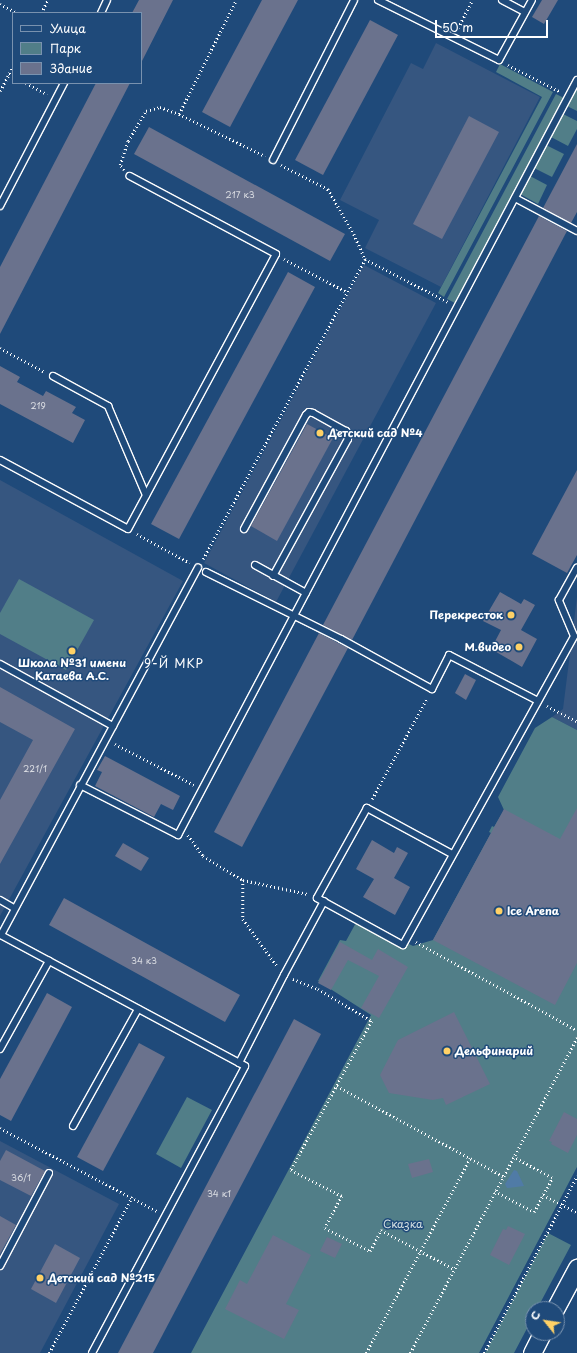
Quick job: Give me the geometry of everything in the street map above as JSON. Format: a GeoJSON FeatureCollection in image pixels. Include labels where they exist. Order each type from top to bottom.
{"type":"FeatureCollection","features":[{"type":"Feature","properties":{"kind":"main road"},"geometry":{"type":"LineString","coordinates":[[559,1301],[577,1268]]}},
{"type":"Feature","properties":{"kind":"main road"},"geometry":{"type":"LineString","coordinates":[[532,1353],[538,1341]]}},
{"type":"Feature","properties":{"kind":"lane"},"geometry":{"type":"LineString","coordinates":[[101,12],[107,0]]}},
{"type":"Feature","properties":{"kind":"lane"},"geometry":{"type":"LineString","coordinates":[[273,160],[354,0]]}},
{"type":"Feature","properties":{"kind":"lane"},"geometry":{"type":"LineString","coordinates":[[378,0],[499,60],[532,0]]}},
{"type":"Feature","properties":{"kind":"lane"},"geometry":{"type":"LineString","coordinates":[[502,0],[526,12]]}},
{"type":"Feature","properties":{"kind":"lane"},"geometry":{"type":"LineString","coordinates":[[80,785],[178,835],[577,80]]}},
{"type":"Feature","properties":{"kind":"lane"},"geometry":{"type":"LineString","coordinates":[[0,206],[64,84]]}},
{"type":"Feature","properties":{"kind":"lane"},"geometry":{"type":"LineString","coordinates":[[0,460],[128,529],[276,254],[130,176]]}},
{"type":"Feature","properties":{"kind":"lane"},"geometry":{"type":"LineString","coordinates":[[515,198],[577,231]]}},
{"type":"Feature","properties":{"kind":"lane"},"geometry":{"type":"LineString","coordinates":[[53,376],[108,406],[146,495]]}},
{"type":"Feature","properties":{"kind":"lane"},"geometry":{"type":"LineString","coordinates":[[244,529],[309,412],[346,431],[348,434],[348,439],[273,576]]}},
{"type":"Feature","properties":{"kind":"lane"},"geometry":{"type":"LineString","coordinates":[[255,565],[306,593]]}},
{"type":"Feature","properties":{"kind":"lane"},"geometry":{"type":"LineString","coordinates":[[92,1353],[245,1066],[0,935],[198,568]]}},
{"type":"Feature","properties":{"kind":"lane"},"geometry":{"type":"LineString","coordinates":[[452,854],[367,808],[317,898],[403,945],[574,636],[559,600],[577,568]]}},
{"type":"Feature","properties":{"kind":"lane"},"geometry":{"type":"LineString","coordinates":[[206,572],[341,639],[432,689],[449,655],[538,701]]}},
{"type":"Feature","properties":{"kind":"lane"},"geometry":{"type":"LineString","coordinates":[[0,664],[113,726]]}},
{"type":"Feature","properties":{"kind":"lane"},"geometry":{"type":"LineString","coordinates":[[0,900],[14,908]]}},
{"type":"Feature","properties":{"kind":"lane"},"geometry":{"type":"LineString","coordinates":[[239,1063],[324,901]]}},
{"type":"Feature","properties":{"kind":"lane"},"geometry":{"type":"LineString","coordinates":[[0,1049],[49,961]]}},
{"type":"Feature","properties":{"kind":"lane"},"geometry":{"type":"LineString","coordinates":[[73,1126],[138,1009]]}},
{"type":"Feature","properties":{"kind":"lane"},"geometry":{"type":"LineString","coordinates":[[0,1266],[49,1173]]}},
{"type":"Feature","properties":{"kind":"path"},"geometry":{"type":"LineString","coordinates":[[42,12],[48,0]]}},
{"type":"Feature","properties":{"kind":"path"},"geometry":{"type":"LineString","coordinates":[[178,114],[236,0]]}},
{"type":"Feature","properties":{"kind":"path"},"geometry":{"type":"LineString","coordinates":[[453,38],[472,0]]}},
{"type":"Feature","properties":{"kind":"path"},"geometry":{"type":"LineString","coordinates":[[0,4],[16,12]]}},
{"type":"Feature","properties":{"kind":"path"},"geometry":{"type":"LineString","coordinates":[[499,60],[568,96]]}},
{"type":"Feature","properties":{"kind":"path"},"geometry":{"type":"LineString","coordinates":[[0,91],[12,69]]}},
{"type":"Feature","properties":{"kind":"path"},"geometry":{"type":"LineString","coordinates":[[28,84],[56,99]]}},
{"type":"Feature","properties":{"kind":"path"},"geometry":{"type":"LineString","coordinates":[[130,176],[120,165],[128,141],[146,111],[160,107],[178,114],[273,160],[328,189],[354,234],[365,259],[457,307]]}},
{"type":"Feature","properties":{"kind":"path"},"geometry":{"type":"LineString","coordinates":[[276,254],[347,292]]}},
{"type":"Feature","properties":{"kind":"path"},"geometry":{"type":"LineString","coordinates":[[128,529],[198,568],[365,259]]}},
{"type":"Feature","properties":{"kind":"path"},"geometry":{"type":"LineString","coordinates":[[0,348],[53,376]]}},
{"type":"Feature","properties":{"kind":"path"},"geometry":{"type":"LineString","coordinates":[[367,808],[432,689]]}},
{"type":"Feature","properties":{"kind":"path"},"geometry":{"type":"LineString","coordinates":[[538,701],[577,721]]}},
{"type":"Feature","properties":{"kind":"path"},"geometry":{"type":"LineString","coordinates":[[106,740],[202,790]]}},
{"type":"Feature","properties":{"kind":"path"},"geometry":{"type":"LineString","coordinates":[[182,827],[203,856],[243,880],[305,892],[317,898]]}},
{"type":"Feature","properties":{"kind":"path"},"geometry":{"type":"LineString","coordinates":[[243,880],[243,919],[284,975],[318,989],[372,1021],[291,1170],[342,1196],[325,1228],[370,1250],[381,1230],[454,1269]]}},
{"type":"Feature","properties":{"kind":"path"},"geometry":{"type":"LineString","coordinates":[[407,937],[577,1030]]}},
{"type":"Feature","properties":{"kind":"path"},"geometry":{"type":"LineString","coordinates":[[410,1353],[577,1037]]}},
{"type":"Feature","properties":{"kind":"path"},"geometry":{"type":"LineString","coordinates":[[337,1086],[503,1176]]}},
{"type":"Feature","properties":{"kind":"path"},"geometry":{"type":"LineString","coordinates":[[0,1128],[166,1215]]}},
{"type":"Feature","properties":{"kind":"path"},"geometry":{"type":"LineString","coordinates":[[495,1191],[534,1212],[552,1178],[513,1157]]}},
{"type":"Feature","properties":{"kind":"path"},"geometry":{"type":"LineString","coordinates":[[366,1353],[470,1158]]}},
{"type":"Feature","properties":{"kind":"path"},"geometry":{"type":"LineString","coordinates":[[484,1353],[577,1176]]}},
{"type":"Feature","properties":{"kind":"path"},"geometry":{"type":"LineString","coordinates":[[543,1195],[577,1212]]}},
{"type":"Feature","properties":{"kind":"path"},"geometry":{"type":"LineString","coordinates":[[50,1353],[132,1197]]}},
{"type":"Feature","properties":{"kind":"shaded area"},"geometry":{"type":"Polygon","coordinates":[[[436,43],[540,97],[441,287],[365,248],[379,220],[340,200],[411,63],[423,69],[436,43]]]}},
{"type":"Feature","properties":{"kind":"shaded area","name":"Детский сад №4"},"geometry":{"type":"Polygon","coordinates":[[[364,265],[436,303],[276,602],[204,563],[364,265]]]}},
{"type":"Feature","properties":{"kind":"shaded area","name":"Школа №31 имени Катаева А.С."},"geometry":{"type":"Polygon","coordinates":[[[0,480],[183,581],[0,916],[0,480]]]}},
{"type":"Feature","properties":{"kind":"shaded area"},"geometry":{"type":"Polygon","coordinates":[[[577,597],[577,730],[552,717],[563,709],[577,597]]]}},
{"type":"Feature","properties":{"kind":"shaded area","name":"Детский сад №215"},"geometry":{"type":"Polygon","coordinates":[[[0,1141],[119,1204],[40,1353],[0,1353],[0,1141]]]}},
{"type":"Feature","properties":{"kind":"shaded area"},"geometry":{"type":"Polygon","coordinates":[[[514,1170],[517,1171],[524,1186],[507,1188],[505,1184],[514,1170]]]}},
{"type":"Feature","properties":{"kind":"green space"},"geometry":{"type":"Polygon","coordinates":[[[500,64],[553,92],[444,297],[438,293],[542,97],[496,72],[500,64]]]}},
{"type":"Feature","properties":{"kind":"green space"},"geometry":{"type":"Polygon","coordinates":[[[577,87],[577,111],[567,106],[577,87]]]}},
{"type":"Feature","properties":{"kind":"green space"},"geometry":{"type":"Polygon","coordinates":[[[556,94],[564,98],[455,303],[447,299],[556,94]]]}},
{"type":"Feature","properties":{"kind":"green space"},"geometry":{"type":"Polygon","coordinates":[[[563,114],[577,121],[577,129],[568,146],[551,137],[563,114]]]}},
{"type":"Feature","properties":{"kind":"green space"},"geometry":{"type":"Polygon","coordinates":[[[546,145],[564,154],[552,177],[534,168],[546,145]]]}},
{"type":"Feature","properties":{"kind":"green space"},"geometry":{"type":"Polygon","coordinates":[[[530,176],[547,185],[538,204],[520,194],[530,176]]]}},
{"type":"Feature","properties":{"kind":"green space"},"geometry":{"type":"Polygon","coordinates":[[[19,579],[94,620],[66,670],[0,634],[0,613],[19,579]]]}},
{"type":"Feature","properties":{"kind":"green space","name":"Сказка"},"geometry":{"type":"Polygon","coordinates":[[[552,717],[577,730],[577,1167],[479,1353],[191,1353],[371,1015],[318,981],[340,940],[346,941],[358,919],[413,946],[433,940],[491,833],[489,832],[492,826],[494,827],[504,810],[498,797],[535,728],[552,717]]]}},
{"type":"Feature","properties":{"kind":"green space"},"geometry":{"type":"Polygon","coordinates":[[[187,1097],[212,1110],[181,1168],[156,1154],[187,1097]]]}},
{"type":"Feature","properties":{"kind":"green space"},"geometry":{"type":"Polygon","coordinates":[[[548,1233],[571,1245],[541,1301],[525,1301],[525,1332],[514,1353],[485,1353],[548,1233]]]}},
{"type":"Feature","properties":{"kind":"building"},"geometry":{"type":"Polygon","coordinates":[[[139,0],[173,0],[142,61],[142,12],[133,12],[139,0]]]}},
{"type":"Feature","properties":{"kind":"building"},"geometry":{"type":"Polygon","coordinates":[[[262,0],[298,0],[230,127],[202,112],[262,0]]]}},
{"type":"Feature","properties":{"kind":"building"},"geometry":{"type":"Polygon","coordinates":[[[542,0],[558,0],[544,24],[532,17],[542,0]]]}},
{"type":"Feature","properties":{"kind":"building"},"geometry":{"type":"Polygon","coordinates":[[[370,20],[398,35],[323,175],[295,160],[370,20]]]}},
{"type":"Feature","properties":{"kind":"building"},"geometry":{"type":"Polygon","coordinates":[[[95,84],[129,84],[0,334],[0,267],[95,84]]]}},
{"type":"Feature","properties":{"kind":"building"},"geometry":{"type":"Polygon","coordinates":[[[469,116],[499,132],[442,239],[413,224],[469,116]]]}},
{"type":"Feature","properties":{"kind":"building"},"geometry":{"type":"Polygon","coordinates":[[[149,127],[345,234],[330,261],[134,154],[149,127]]]}},
{"type":"Feature","properties":{"kind":"building"},"geometry":{"type":"Polygon","coordinates":[[[577,144],[577,212],[571,223],[543,208],[577,144]]]}},
{"type":"Feature","properties":{"kind":"building"},"geometry":{"type":"Polygon","coordinates":[[[539,216],[567,231],[352,640],[323,625],[539,216]]]}},
{"type":"Feature","properties":{"kind":"building"},"geometry":{"type":"Polygon","coordinates":[[[288,272],[315,287],[179,539],[151,524],[288,272]]]}},
{"type":"Feature","properties":{"kind":"building"},"geometry":{"type":"Polygon","coordinates":[[[0,366],[20,377],[17,382],[43,396],[46,391],[76,407],[72,413],[85,420],[73,443],[0,404],[0,366]]]}},
{"type":"Feature","properties":{"kind":"building"},"geometry":{"type":"Polygon","coordinates":[[[307,424],[333,438],[277,541],[251,526],[307,424]]]}},
{"type":"Feature","properties":{"kind":"building"},"geometry":{"type":"Polygon","coordinates":[[[577,470],[577,555],[567,573],[532,554],[577,470]]]}},
{"type":"Feature","properties":{"kind":"building"},"geometry":{"type":"Polygon","coordinates":[[[500,592],[521,604],[524,599],[535,605],[521,630],[537,639],[522,667],[491,649],[501,630],[483,621],[500,592]]]}},
{"type":"Feature","properties":{"kind":"building"},"geometry":{"type":"Polygon","coordinates":[[[319,633],[348,648],[242,847],[214,832],[319,633]]]}},
{"type":"Feature","properties":{"kind":"building"},"geometry":{"type":"Polygon","coordinates":[[[465,674],[476,680],[466,700],[455,693],[465,674]]]}},
{"type":"Feature","properties":{"kind":"building"},"geometry":{"type":"Polygon","coordinates":[[[0,687],[75,729],[0,864],[0,800],[33,740],[0,722],[0,687]]]}},
{"type":"Feature","properties":{"kind":"building"},"geometry":{"type":"Polygon","coordinates":[[[105,756],[180,796],[173,810],[161,804],[154,817],[95,786],[102,772],[97,770],[105,756]]]}},
{"type":"Feature","properties":{"kind":"building","name":"Ice Arena"},"geometry":{"type":"Polygon","coordinates":[[[577,808],[577,963],[555,1005],[433,940],[504,809],[560,839],[577,808]]]}},
{"type":"Feature","properties":{"kind":"building"},"geometry":{"type":"Polygon","coordinates":[[[372,840],[394,853],[397,847],[408,853],[394,878],[410,887],[395,915],[363,897],[374,879],[356,869],[372,840]]]}},
{"type":"Feature","properties":{"kind":"building"},"geometry":{"type":"Polygon","coordinates":[[[123,843],[149,858],[141,871],[115,856],[123,843]]]}},
{"type":"Feature","properties":{"kind":"building"},"geometry":{"type":"Polygon","coordinates":[[[64,898],[240,995],[225,1022],[49,925],[64,898]]]}},
{"type":"Feature","properties":{"kind":"building"},"geometry":{"type":"Polygon","coordinates":[[[340,942],[372,960],[378,949],[408,967],[379,1018],[361,1008],[379,976],[348,960],[331,990],[318,983],[340,942]]]}},
{"type":"Feature","properties":{"kind":"building"},"geometry":{"type":"Polygon","coordinates":[[[47,993],[72,1007],[11,1121],[0,1115],[0,1079],[47,993]]]}},
{"type":"Feature","properties":{"kind":"building","name":"Дельфинарий"},"geometry":{"type":"Polygon","coordinates":[[[454,1012],[490,1084],[446,1105],[443,1098],[433,1100],[389,1093],[380,1075],[398,1040],[454,1012]]]}},
{"type":"Feature","properties":{"kind":"building"},"geometry":{"type":"Polygon","coordinates":[[[294,1019],[321,1034],[153,1353],[118,1353],[294,1019]]]}},
{"type":"Feature","properties":{"kind":"building"},"geometry":{"type":"Polygon","coordinates":[[[139,1043],[165,1057],[103,1171],[77,1157],[139,1043]]]}},
{"type":"Feature","properties":{"kind":"building"},"geometry":{"type":"Polygon","coordinates":[[[564,1112],[577,1119],[577,1135],[568,1153],[551,1144],[552,1142],[549,1141],[564,1112]]]}},
{"type":"Feature","properties":{"kind":"building"},"geometry":{"type":"Polygon","coordinates":[[[6,1150],[45,1171],[31,1196],[0,1180],[0,1161],[6,1150]]]}},
{"type":"Feature","properties":{"kind":"building"},"geometry":{"type":"Polygon","coordinates":[[[429,1159],[433,1172],[412,1178],[408,1164],[429,1159]]]}},
{"type":"Feature","properties":{"kind":"building"},"geometry":{"type":"Polygon","coordinates":[[[0,1216],[16,1225],[0,1254],[0,1216]]]}},
{"type":"Feature","properties":{"kind":"building"},"geometry":{"type":"Polygon","coordinates":[[[508,1226],[525,1234],[509,1265],[490,1255],[503,1229],[506,1230],[508,1226]]]}},
{"type":"Feature","properties":{"kind":"building"},"geometry":{"type":"Polygon","coordinates":[[[273,1235],[311,1255],[286,1304],[299,1310],[284,1339],[225,1309],[240,1280],[247,1284],[273,1235]]]}},
{"type":"Feature","properties":{"kind":"building"},"geometry":{"type":"Polygon","coordinates":[[[327,1237],[342,1244],[335,1258],[320,1251],[327,1237]]]}},
{"type":"Feature","properties":{"kind":"building"},"geometry":{"type":"Polygon","coordinates":[[[55,1244],[80,1258],[56,1303],[31,1289],[55,1244]]]}},
{"type":"Feature","properties":{"kind":"place","name":"Детский сад №4"},"geometry":{"type":"Point","coordinates":[320,433]}},
{"type":"Feature","properties":{"kind":"place","name":"Перекресток"},"geometry":{"type":"Point","coordinates":[511,615]}},
{"type":"Feature","properties":{"kind":"place","name":"М.видео"},"geometry":{"type":"Point","coordinates":[519,647]}},
{"type":"Feature","properties":{"kind":"place","name":"Школа №31 имени Катаева А.С."},"geometry":{"type":"Point","coordinates":[72,651]}},
{"type":"Feature","properties":{"kind":"place","name":"Ice Arena"},"geometry":{"type":"Point","coordinates":[499,911]}},
{"type":"Feature","properties":{"kind":"place","name":"Дельфинарий"},"geometry":{"type":"Point","coordinates":[447,1051]}},
{"type":"Feature","properties":{"kind":"place","name":"Детский сад №215"},"geometry":{"type":"Point","coordinates":[40,1278]}},
{"type":"Feature","properties":{"kind":"district","name":"9-Й МКР"},"geometry":{"type":"Point","coordinates":[174,664]}}]}
